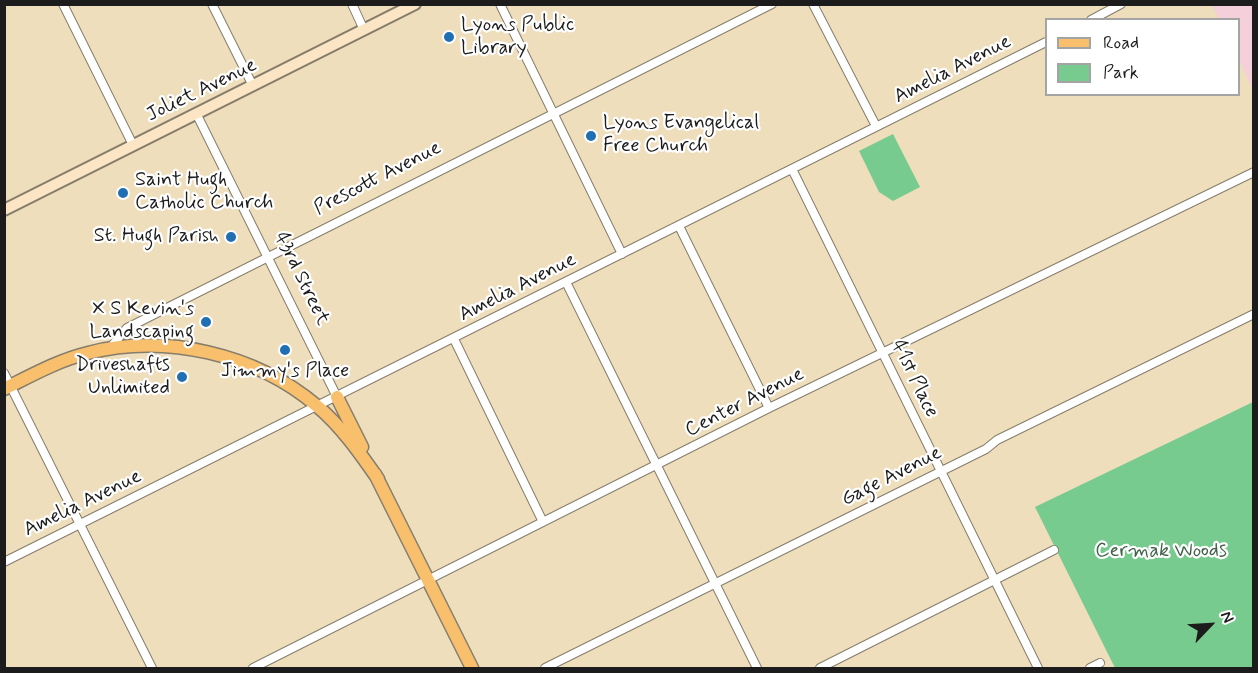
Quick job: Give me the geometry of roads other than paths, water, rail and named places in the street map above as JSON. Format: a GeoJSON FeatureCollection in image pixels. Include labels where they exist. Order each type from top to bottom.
{"type":"FeatureCollection","features":[{"type":"Feature","properties":{"kind":"main road"},"geometry":{"type":"LineString","coordinates":[[8,387],[66,360],[110,348],[170,346],[212,354],[255,368],[279,380],[318,406],[352,442],[378,479]]}},
{"type":"Feature","properties":{"kind":"main road"},"geometry":{"type":"LineString","coordinates":[[337,397],[472,669]]}},
{"type":"Feature","properties":{"kind":"street"},"geometry":{"type":"LineString","coordinates":[[63,4],[134,145]]}},
{"type":"Feature","properties":{"kind":"street"},"geometry":{"type":"LineString","coordinates":[[212,4],[253,86]]}},
{"type":"Feature","properties":{"kind":"street"},"geometry":{"type":"LineString","coordinates":[[352,4],[364,30]]}},
{"type":"Feature","properties":{"kind":"street","name":"Joliet Avenue"},"geometry":{"type":"LineString","coordinates":[[4,210],[415,4]]}},
{"type":"Feature","properties":{"kind":"street"},"geometry":{"type":"LineString","coordinates":[[500,4],[622,254]]}},
{"type":"Feature","properties":{"kind":"street","name":"Prescott Avenue"},"geometry":{"type":"LineString","coordinates":[[110,348],[127,328],[772,4]]}},
{"type":"Feature","properties":{"kind":"street"},"geometry":{"type":"LineString","coordinates":[[813,4],[876,126]]}},
{"type":"Feature","properties":{"kind":"street"},"geometry":{"type":"LineString","coordinates":[[1095,18],[1121,4]]}},
{"type":"Feature","properties":{"kind":"street","name":"Amelia Avenue"},"geometry":{"type":"LineString","coordinates":[[4,562],[1045,43]]}},
{"type":"Feature","properties":{"kind":"street","name":"43rd Street"},"geometry":{"type":"LineString","coordinates":[[197,115],[337,397]]}},
{"type":"Feature","properties":{"kind":"street","name":"41st Place"},"geometry":{"type":"LineString","coordinates":[[792,169],[1038,669]]}},
{"type":"Feature","properties":{"kind":"street","name":"Center Avenue"},"geometry":{"type":"LineString","coordinates":[[253,669],[769,408],[1254,172]]}},
{"type":"Feature","properties":{"kind":"street"},"geometry":{"type":"LineString","coordinates":[[679,226],[769,408]]}},
{"type":"Feature","properties":{"kind":"street"},"geometry":{"type":"LineString","coordinates":[[566,282],[757,669]]}},
{"type":"Feature","properties":{"kind":"street","name":"Gage Avenue"},"geometry":{"type":"LineString","coordinates":[[545,669],[986,449],[997,440],[1254,314]]}},
{"type":"Feature","properties":{"kind":"street"},"geometry":{"type":"LineString","coordinates":[[453,339],[543,522]]}},
{"type":"Feature","properties":{"kind":"street"},"geometry":{"type":"LineString","coordinates":[[4,373],[8,387],[80,524],[152,669]]}},
{"type":"Feature","properties":{"kind":"street"},"geometry":{"type":"LineString","coordinates":[[820,669],[1054,550]]}},
{"type":"Feature","properties":{"kind":"street"},"geometry":{"type":"LineString","coordinates":[[1090,669],[1100,663]]}},
{"type":"Feature","properties":{"kind":"place","name":"Lyons Public Library"},"geometry":{"type":"Point","coordinates":[449,37]}},
{"type":"Feature","properties":{"kind":"place","name":"Lyons Evangelical Free Church"},"geometry":{"type":"Point","coordinates":[591,136]}},
{"type":"Feature","properties":{"kind":"place","name":"Saint Hugh Catholic Church"},"geometry":{"type":"Point","coordinates":[123,193]}},
{"type":"Feature","properties":{"kind":"place","name":"St. Hugh Parish"},"geometry":{"type":"Point","coordinates":[231,237]}},
{"type":"Feature","properties":{"kind":"place","name":"X S Kevin's Landscaping"},"geometry":{"type":"Point","coordinates":[206,322]}},
{"type":"Feature","properties":{"kind":"place","name":"Jimmy's Place"},"geometry":{"type":"Point","coordinates":[285,350]}},
{"type":"Feature","properties":{"kind":"place","name":"Driveshafts Unlimited"},"geometry":{"type":"Point","coordinates":[182,377]}},
{"type":"Feature","properties":{"kind":"park label","name":"Cermak Woods"},"geometry":{"type":"Point","coordinates":[1161,552]}}]}
